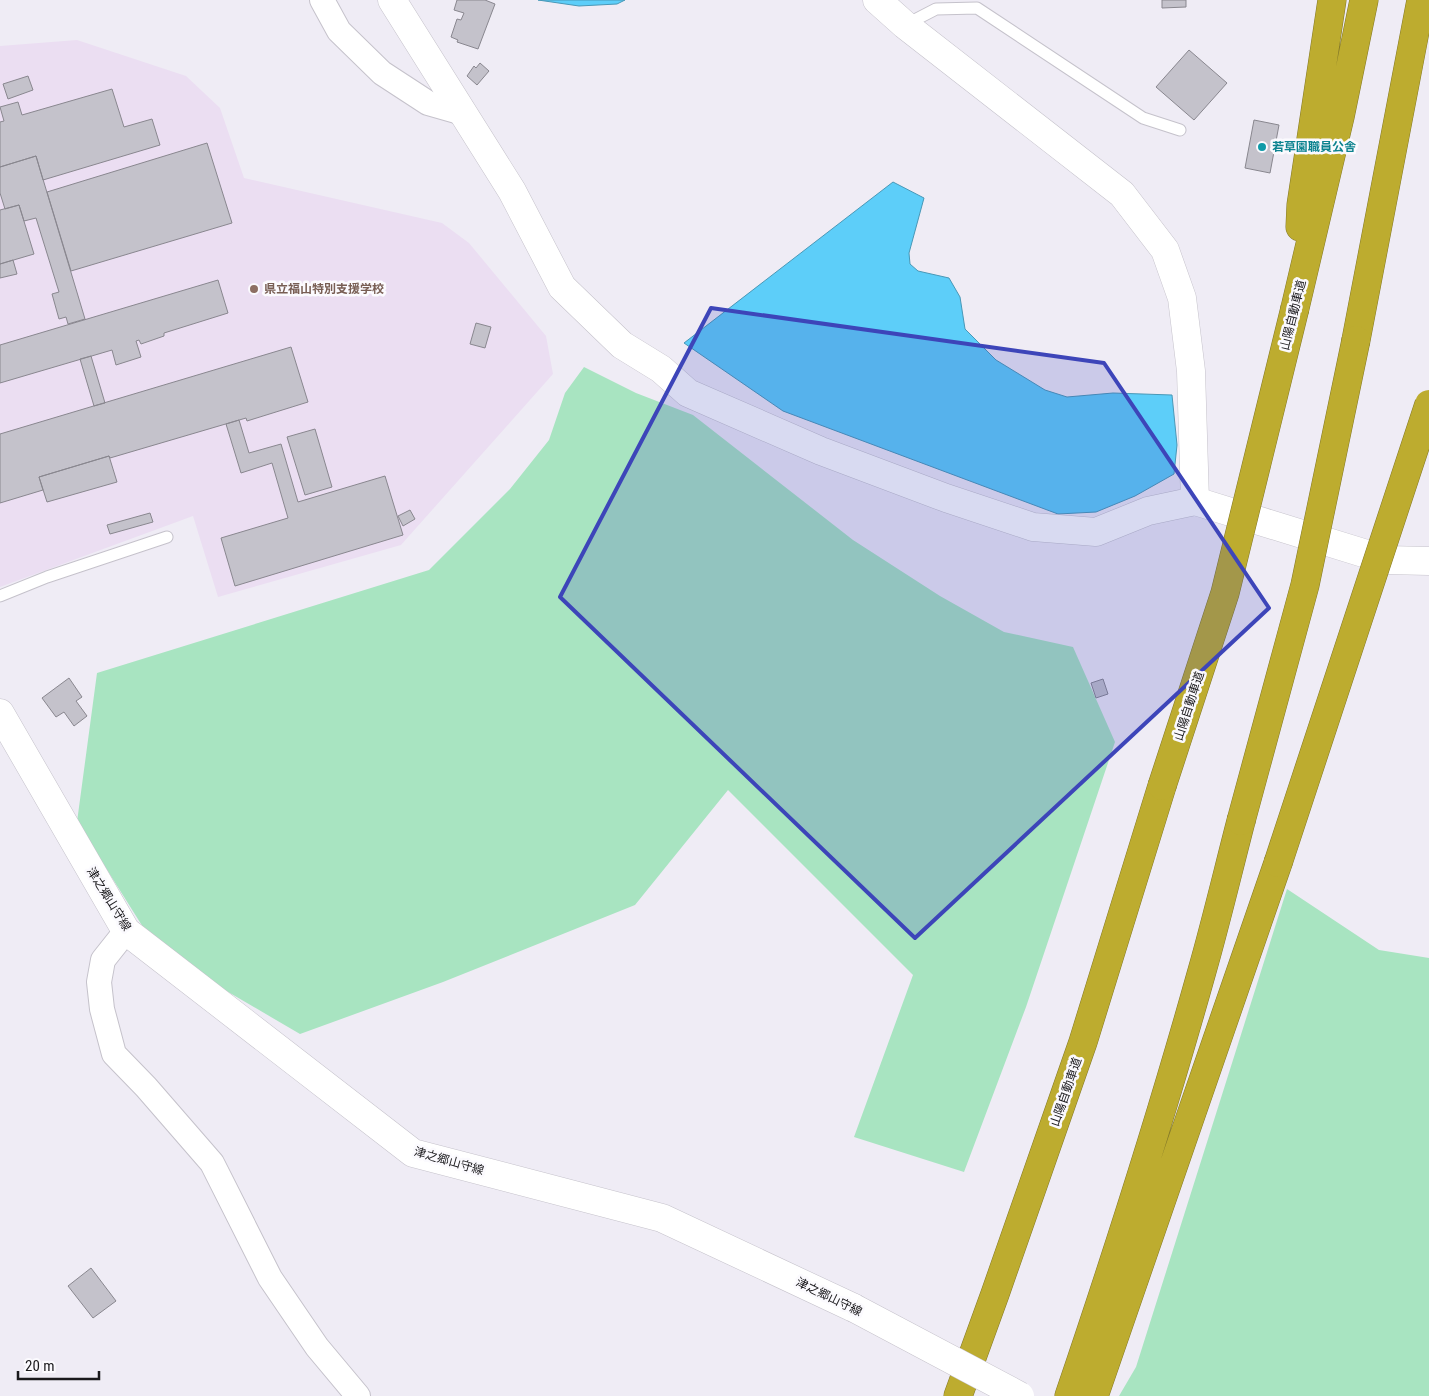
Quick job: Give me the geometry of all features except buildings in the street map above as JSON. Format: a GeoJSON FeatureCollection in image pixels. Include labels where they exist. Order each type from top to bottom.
{"type":"FeatureCollection","features":[{"type":"Feature","properties":{"kind":"highway"},"geometry":{"type":"LineString","coordinates":[[1295,308],[1301,205],[1332,0]]}},
{"type":"Feature","properties":{"kind":"highway","name":"山陽自動車道"},"geometry":{"type":"LineString","coordinates":[[958,1396],[1083,1042],[1162,786],[1225,593],[1340,118],[1364,0]]}},
{"type":"Feature","properties":{"kind":"highway"},"geometry":{"type":"LineString","coordinates":[[1069,1396],[1112,1270],[1202,970],[1305,585],[1356,340],[1421,0]]}},
{"type":"Feature","properties":{"kind":"highway"},"geometry":{"type":"LineString","coordinates":[[1094,1396],[1278,863],[1429,404]]}},
{"type":"Feature","properties":{"kind":"street"},"geometry":{"type":"LineString","coordinates":[[322,0],[339,31],[382,73],[428,104],[463,113]]}},
{"type":"Feature","properties":{"kind":"street"},"geometry":{"type":"LineString","coordinates":[[392,0],[512,191],[562,287],[622,345],[661,369],[688,394],[821,451],[946,498],[1033,527],[1096,532],[1148,512],[1195,501],[1386,560],[1429,561]]}},
{"type":"Feature","properties":{"kind":"street"},"geometry":{"type":"LineString","coordinates":[[877,0],[905,25],[1122,194],[1166,250],[1182,298],[1191,371],[1195,501]]}},
{"type":"Feature","properties":{"kind":"street","name":"津之郷山守線"},"geometry":{"type":"LineString","coordinates":[[0,714],[126,931],[413,1153],[662,1218],[854,1308],[1020,1396]]}},
{"type":"Feature","properties":{"kind":"street"},"geometry":{"type":"LineString","coordinates":[[126,931],[103,960],[99,982],[102,1009],[114,1054],[146,1087],[212,1163],[270,1278],[317,1347],[358,1396]]}},
{"type":"Feature","properties":{"kind":"lane"},"geometry":{"type":"LineString","coordinates":[[905,25],[936,9],[977,8],[1143,118],[1180,130]]}},
{"type":"Feature","properties":{"kind":"lane"},"geometry":{"type":"LineString","coordinates":[[0,596],[47,577],[167,537]]}},
{"type":"Feature","properties":{"kind":"highlighted area"},"geometry":{"type":"Polygon","coordinates":[[[711,308],[1104,363],[1269,608],[915,938],[560,597],[711,308]]]}},
{"type":"Feature","properties":{"kind":"shaded area","name":"県立福山特別支援学校"},"geometry":{"type":"Polygon","coordinates":[[[77,40],[186,76],[220,108],[244,178],[442,223],[469,243],[546,336],[553,374],[401,545],[218,597],[193,516],[0,587],[0,46],[77,40]]]}},
{"type":"Feature","properties":{"kind":"green space"},"geometry":{"type":"Polygon","coordinates":[[[584,367],[636,393],[693,415],[853,540],[940,596],[1004,632],[1073,647],[1115,742],[1026,1007],[964,1172],[854,1137],[913,975],[728,790],[635,905],[443,982],[300,1034],[158,951],[77,822],[97,673],[429,570],[510,489],[549,440],[565,393],[584,367]]]}},
{"type":"Feature","properties":{"kind":"green space"},"geometry":{"type":"Polygon","coordinates":[[[1287,889],[1379,950],[1429,958],[1429,1396],[1119,1396],[1136,1367],[1287,889]]]}},
{"type":"Feature","properties":{"kind":"water"},"geometry":{"type":"Polygon","coordinates":[[[538,0],[625,0],[617,4],[579,6],[538,0]]]}},
{"type":"Feature","properties":{"kind":"water"},"geometry":{"type":"Polygon","coordinates":[[[893,182],[924,198],[909,253],[910,264],[918,271],[949,278],[960,297],[965,329],[996,360],[1045,390],[1067,397],[1113,393],[1172,395],[1177,445],[1174,474],[1135,496],[1096,512],[1058,514],[783,411],[684,343],[893,182]]]}},
{"type":"Feature","properties":{"kind":"place","name":"若草園職員公舎"},"geometry":{"type":"Point","coordinates":[1262,147]}},
{"type":"Feature","properties":{"kind":"place","name":"県立福山特別支援学校"},"geometry":{"type":"Point","coordinates":[254,289]}}]}
